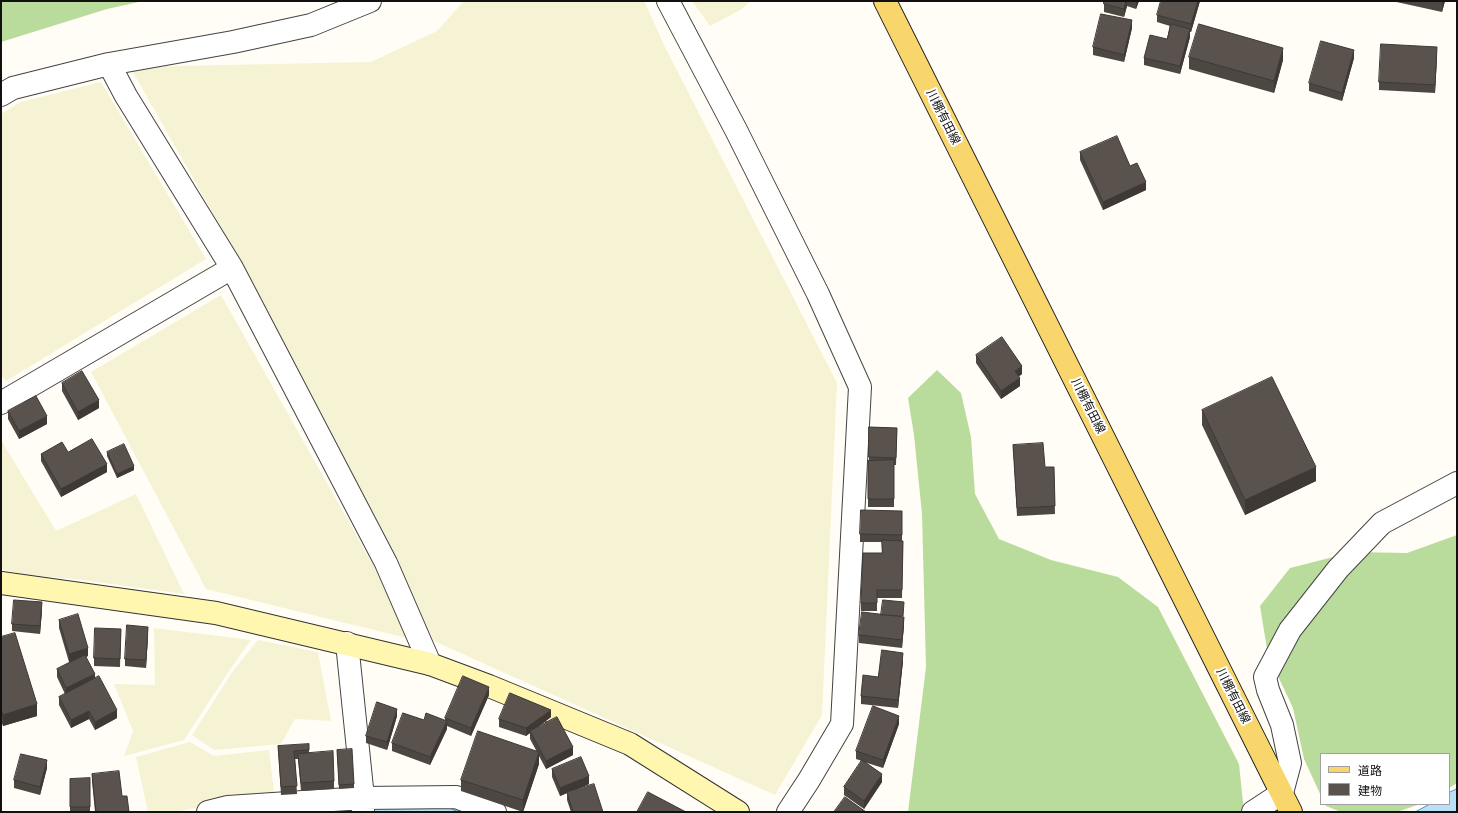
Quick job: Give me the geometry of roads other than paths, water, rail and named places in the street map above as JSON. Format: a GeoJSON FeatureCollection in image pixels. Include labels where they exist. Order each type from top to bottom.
{"type":"FeatureCollection","features":[{"type":"Feature","properties":{"kind":"main road","name":"川棚有田線"},"geometry":{"type":"LineString","coordinates":[[885,1],[1291,812]]}},
{"type":"Feature","properties":{"kind":"street"},"geometry":{"type":"LineString","coordinates":[[1,95],[14,88],[109,64],[233,42],[311,25],[370,1]]}},
{"type":"Feature","properties":{"kind":"street"},"geometry":{"type":"LineString","coordinates":[[668,1],[736,130],[818,294],[860,387],[842,724],[788,812]]}},
{"type":"Feature","properties":{"kind":"street"},"geometry":{"type":"LineString","coordinates":[[109,64],[126,96],[232,268],[386,563],[430,664]]}},
{"type":"Feature","properties":{"kind":"street"},"geometry":{"type":"LineString","coordinates":[[1,403],[232,268]]}},
{"type":"Feature","properties":{"kind":"street"},"geometry":{"type":"LineString","coordinates":[[1253,812],[1282,793],[1290,763],[1282,724],[1268,690],[1265,677],[1290,630],[1338,569],[1382,523],[1457,483]]}},
{"type":"Feature","properties":{"kind":"street"},"geometry":{"type":"LineString","coordinates":[[1,583],[216,613],[430,664],[489,686],[630,744],[738,812]]}},
{"type":"Feature","properties":{"kind":"street"},"geometry":{"type":"LineString","coordinates":[[347,643],[363,805]]}},
{"type":"Feature","properties":{"kind":"street"},"geometry":{"type":"LineString","coordinates":[[208,812],[228,807],[363,805],[456,798],[495,812]]}},
{"type":"Feature","properties":{"kind":"water"},"geometry":{"type":"Polygon","coordinates":[[[1457,789],[1457,812],[1415,812],[1428,805],[1450,805],[1450,792],[1457,789]]]}},
{"type":"Feature","properties":{"kind":"water"},"geometry":{"type":"Polygon","coordinates":[[[437,803],[459,812],[285,812],[437,803]]]}}]}
